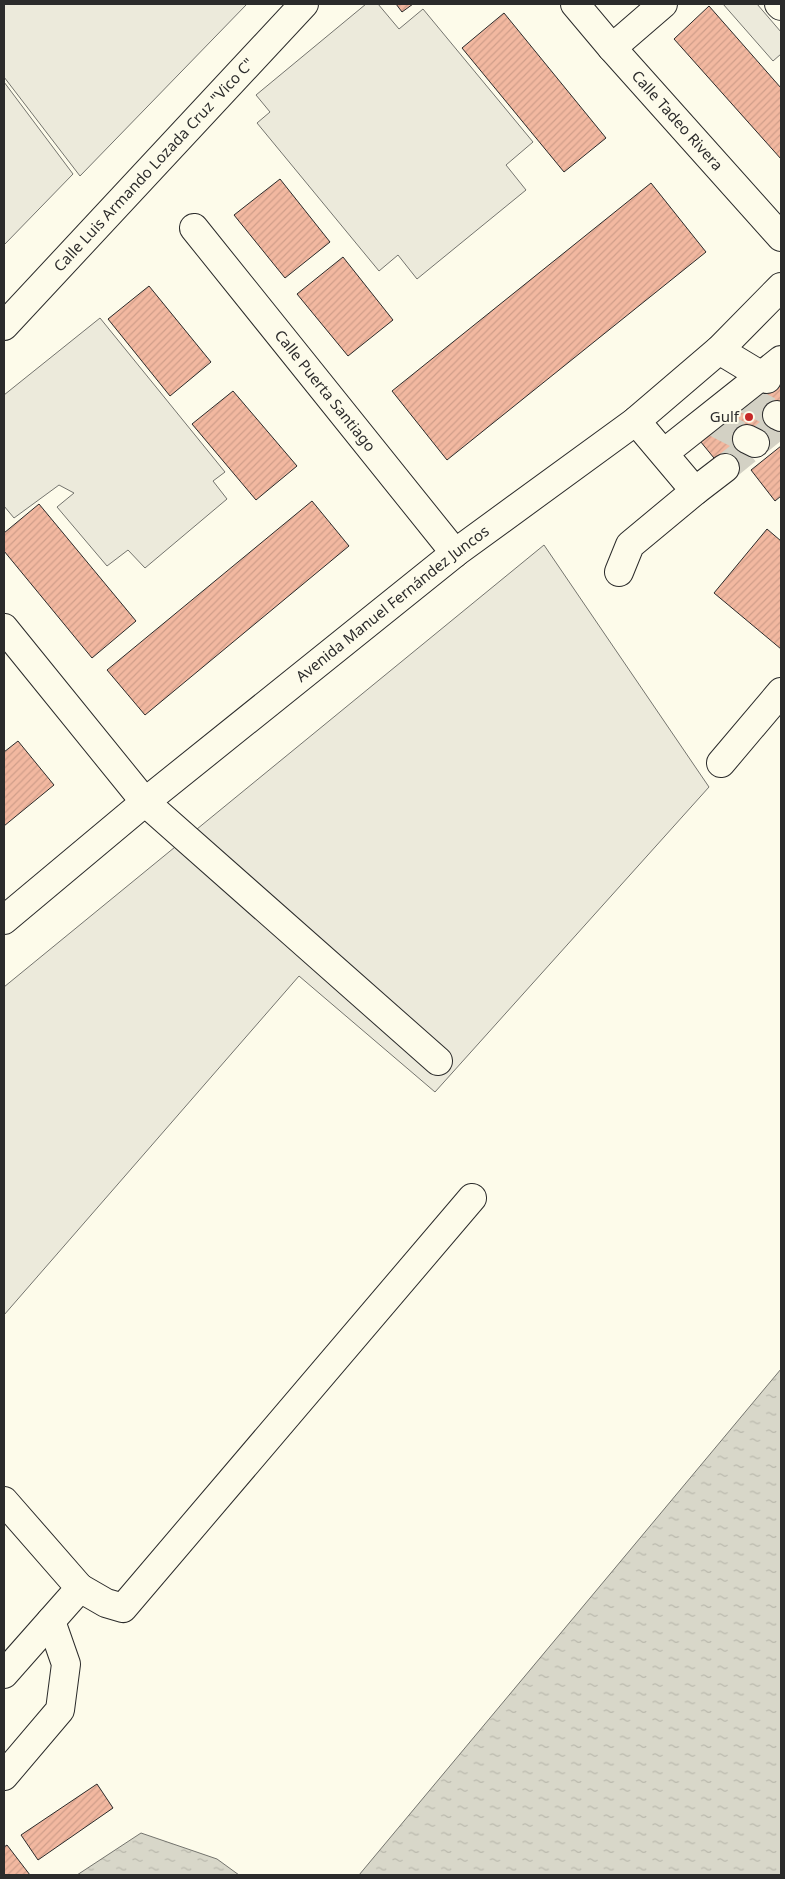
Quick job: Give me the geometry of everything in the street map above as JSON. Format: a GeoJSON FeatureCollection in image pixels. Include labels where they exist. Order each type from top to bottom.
{"type":"FeatureCollection","features":[{"type":"Feature","properties":{"kind":"street","name":"Calle Luis Armando Lozada Cruz \"Vico C\""},"geometry":{"type":"LineString","coordinates":[[4,326],[304,4]]}},
{"type":"Feature","properties":{"kind":"street","name":"Calle Tadeo Rivera"},"geometry":{"type":"LineString","coordinates":[[575,4],[781,237]]}},
{"type":"Feature","properties":{"kind":"street"},"geometry":{"type":"LineString","coordinates":[[612,48],[663,4]]}},
{"type":"Feature","properties":{"kind":"street","name":"Calle Puerta Santiago"},"geometry":{"type":"LineString","coordinates":[[194,228],[455,553]]}},
{"type":"Feature","properties":{"kind":"street","name":"Avenida Manuel Fernández Juncos"},"geometry":{"type":"LineString","coordinates":[[4,920],[144,802],[455,553],[636,421],[719,350],[781,287]]}},
{"type":"Feature","properties":{"kind":"street"},"geometry":{"type":"LineString","coordinates":[[664,454],[711,420],[770,372],[719,350]]}},
{"type":"Feature","properties":{"kind":"street"},"geometry":{"type":"LineString","coordinates":[[636,421],[695,491]]}},
{"type":"Feature","properties":{"kind":"street"},"geometry":{"type":"LineString","coordinates":[[619,572],[630,545],[725,468]]}},
{"type":"Feature","properties":{"kind":"street"},"geometry":{"type":"LineString","coordinates":[[4,628],[144,802],[438,1061]]}},
{"type":"Feature","properties":{"kind":"street"},"geometry":{"type":"LineString","coordinates":[[722,763],[781,692]]}},
{"type":"Feature","properties":{"kind":"street"},"geometry":{"type":"LineString","coordinates":[[4,1501],[80,1588],[106,1604],[124,1608],[472,1198]]}},
{"type":"Feature","properties":{"kind":"street"},"geometry":{"type":"LineString","coordinates":[[4,1674],[80,1588]]}},
{"type":"Feature","properties":{"kind":"street"},"geometry":{"type":"LineString","coordinates":[[4,1776],[60,1710],[66,1664],[51,1621]]}},
{"type":"Feature","properties":{"kind":"shaded area"},"geometry":{"type":"Polygon","coordinates":[[[4,4],[247,4],[80,176],[4,77],[4,4]]]}},
{"type":"Feature","properties":{"kind":"shaded area"},"geometry":{"type":"Polygon","coordinates":[[[366,4],[378,4],[399,29],[423,9],[533,142],[506,165],[526,190],[417,279],[398,255],[379,271],[257,123],[270,112],[256,95],[366,4]]]}},
{"type":"Feature","properties":{"kind":"shaded area"},"geometry":{"type":"Polygon","coordinates":[[[723,4],[757,4],[781,32],[781,54],[773,61],[723,4]]]}},
{"type":"Feature","properties":{"kind":"shaded area"},"geometry":{"type":"Polygon","coordinates":[[[4,82],[73,174],[4,245],[4,82]]]}},
{"type":"Feature","properties":{"kind":"shaded area"},"geometry":{"type":"Polygon","coordinates":[[[100,318],[225,472],[213,481],[227,499],[145,568],[128,550],[107,566],[57,507],[74,493],[59,485],[14,518],[4,506],[4,395],[100,318]]]}},
{"type":"Feature","properties":{"kind":"shaded area"},"geometry":{"type":"Polygon","coordinates":[[[544,545],[709,787],[435,1092],[299,976],[4,1315],[4,987],[544,545]]]}},
{"type":"Feature","properties":{"kind":"water"},"geometry":{"type":"Polygon","coordinates":[[[781,1369],[781,1875],[359,1875],[781,1369]]]}},
{"type":"Feature","properties":{"kind":"water"},"geometry":{"type":"Polygon","coordinates":[[[141,1833],[217,1859],[239,1875],[77,1875],[141,1833]]]}},
{"type":"Feature","properties":{"kind":"building"},"geometry":{"type":"Polygon","coordinates":[[[396,4],[413,4],[402,12],[396,4]]]}},
{"type":"Feature","properties":{"kind":"building"},"geometry":{"type":"Polygon","coordinates":[[[709,6],[781,88],[781,159],[674,39],[709,6]]]}},
{"type":"Feature","properties":{"kind":"building"},"geometry":{"type":"Polygon","coordinates":[[[504,13],[606,138],[564,172],[462,48],[504,13]]]}},
{"type":"Feature","properties":{"kind":"building"},"geometry":{"type":"Polygon","coordinates":[[[280,179],[330,242],[285,278],[234,215],[280,179]]]}},
{"type":"Feature","properties":{"kind":"building"},"geometry":{"type":"Polygon","coordinates":[[[651,183],[706,252],[447,460],[392,391],[651,183]]]}},
{"type":"Feature","properties":{"kind":"building"},"geometry":{"type":"Polygon","coordinates":[[[343,257],[393,320],[348,356],[297,294],[343,257]]]}},
{"type":"Feature","properties":{"kind":"building"},"geometry":{"type":"Polygon","coordinates":[[[149,286],[211,362],[170,396],[108,319],[149,286]]]}},
{"type":"Feature","properties":{"kind":"building"},"geometry":{"type":"Polygon","coordinates":[[[781,368],[781,412],[718,463],[696,436],[781,368]]]}},
{"type":"Feature","properties":{"kind":"building"},"geometry":{"type":"Polygon","coordinates":[[[233,391],[297,466],[256,500],[192,424],[233,391]]]}},
{"type":"Feature","properties":{"kind":"building"},"geometry":{"type":"Polygon","coordinates":[[[781,446],[781,496],[775,501],[751,470],[781,446]]]}},
{"type":"Feature","properties":{"kind":"building"},"geometry":{"type":"Polygon","coordinates":[[[312,501],[349,546],[145,715],[107,670],[312,501]]]}},
{"type":"Feature","properties":{"kind":"building"},"geometry":{"type":"Polygon","coordinates":[[[39,504],[136,621],[92,658],[4,551],[4,533],[39,504]]]}},
{"type":"Feature","properties":{"kind":"building"},"geometry":{"type":"Polygon","coordinates":[[[767,529],[781,541],[781,649],[714,593],[767,529]]]}},
{"type":"Feature","properties":{"kind":"building"},"geometry":{"type":"Polygon","coordinates":[[[18,741],[54,785],[4,826],[4,752],[18,741]]]}},
{"type":"Feature","properties":{"kind":"building"},"geometry":{"type":"Polygon","coordinates":[[[97,1784],[113,1808],[38,1860],[21,1835],[97,1784]]]}},
{"type":"Feature","properties":{"kind":"building"},"geometry":{"type":"Polygon","coordinates":[[[7,1845],[30,1875],[4,1875],[4,1847],[7,1845]]]}},
{"type":"Feature","properties":{"kind":"tunnel"},"geometry":{"type":"LineString","coordinates":[[744,398],[777,415]]}},
{"type":"Feature","properties":{"kind":"tunnel"},"geometry":{"type":"LineString","coordinates":[[714,422],[747,439]]}},
{"type":"Feature","properties":{"kind":"tunnel"},"geometry":{"type":"LineString","coordinates":[[725,468],[781,423]]}},
{"type":"Feature","properties":{"kind":"place","name":"Gulf"},"geometry":{"type":"Point","coordinates":[749,417]}}]}
